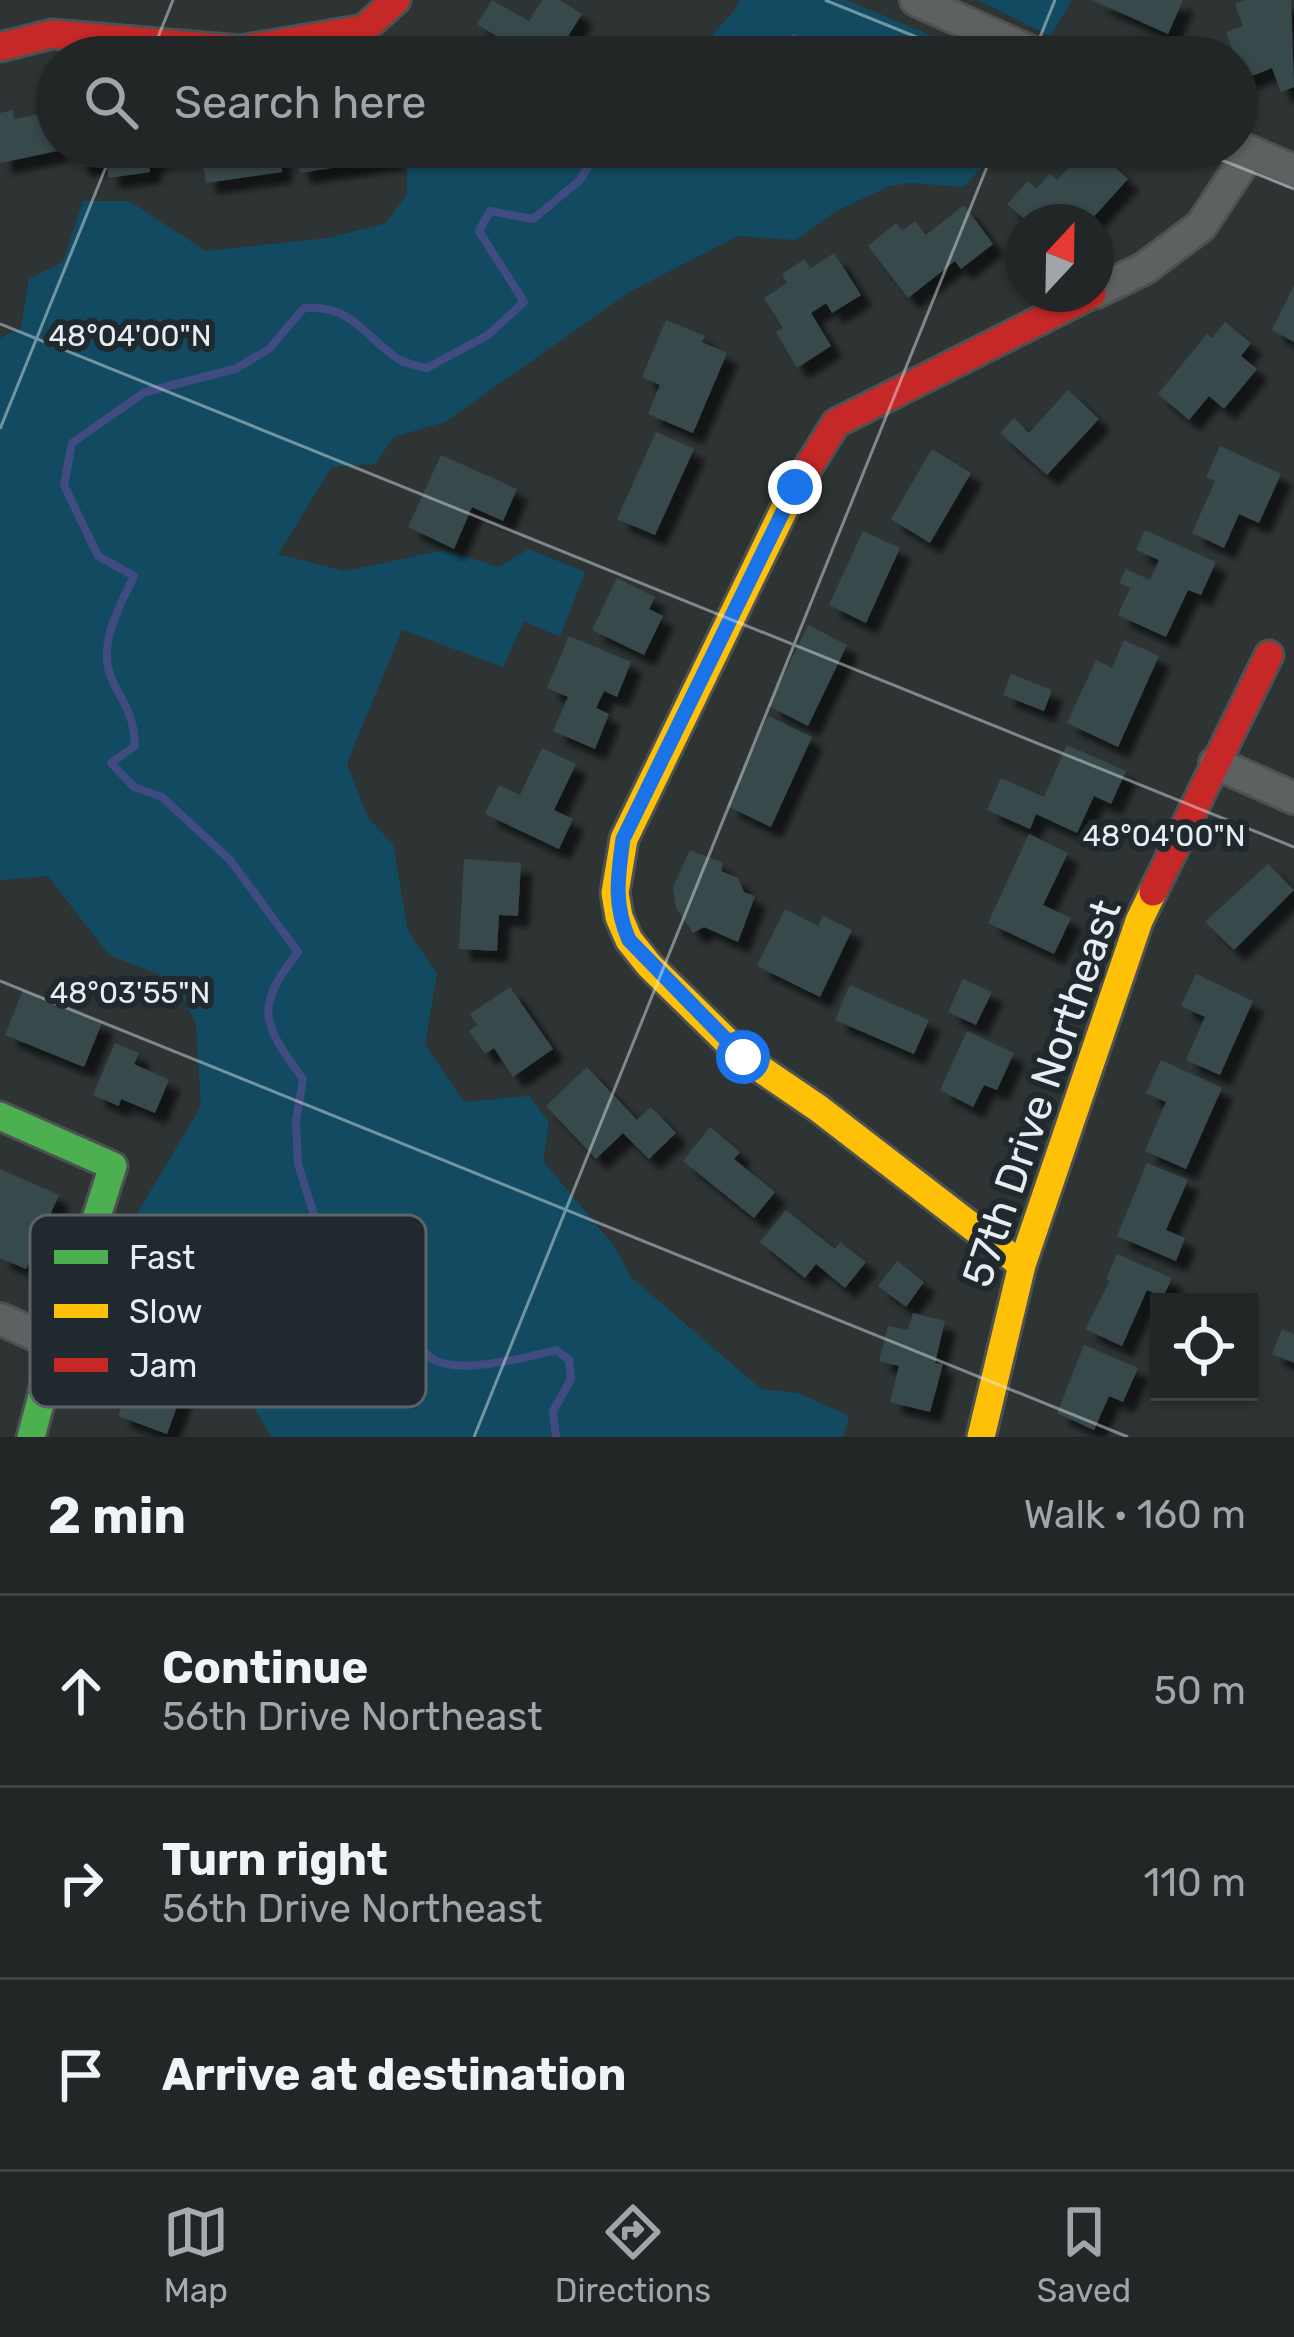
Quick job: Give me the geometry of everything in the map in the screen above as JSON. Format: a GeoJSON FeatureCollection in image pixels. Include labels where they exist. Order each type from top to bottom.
{"type":"FeatureCollection","features":[{"type":"Feature","properties":{"kind":"street"},"geometry":{"type":"LineString","coordinates":[[323,36],[364,29],[396,0]]}},
{"type":"Feature","properties":{"kind":"street"},"geometry":{"type":"LineString","coordinates":[[916,0],[996,36]]}},
{"type":"Feature","properties":{"kind":"street"},"geometry":{"type":"LineString","coordinates":[[44,36],[76,36]]}},
{"type":"Feature","properties":{"kind":"street"},"geometry":{"type":"LineString","coordinates":[[0,47],[36,38]]}},
{"type":"Feature","properties":{"kind":"street"},"geometry":{"type":"LineString","coordinates":[[1258,155],[1294,171]]}},
{"type":"Feature","properties":{"kind":"street"},"geometry":{"type":"LineString","coordinates":[[1114,283],[1145,268],[1201,226],[1233,168]]}},
{"type":"Feature","properties":{"kind":"street"},"geometry":{"type":"LineString","coordinates":[[1022,1265],[818,1108],[743,1057],[629,940],[616,893],[623,839],[795,487],[836,422],[1056,312]]}},
{"type":"Feature","properties":{"kind":"street","name":"57th Drive Northeast"},"geometry":{"type":"LineString","coordinates":[[981,1437],[1022,1265],[1139,921],[1269,655]]}},
{"type":"Feature","properties":{"kind":"street"},"geometry":{"type":"LineString","coordinates":[[1215,763],[1294,797]]}},
{"type":"Feature","properties":{"kind":"street"},"geometry":{"type":"LineString","coordinates":[[0,1116],[113,1166],[97,1215]]}},
{"type":"Feature","properties":{"kind":"street"},"geometry":{"type":"LineString","coordinates":[[0,1319],[30,1332]]}},
{"type":"Feature","properties":{"kind":"street"},"geometry":{"type":"LineString","coordinates":[[31,1437],[39,1407]]}},
{"type":"Feature","properties":{"kind":"shaded area"},"geometry":{"type":"Polygon","coordinates":[[[739,0],[846,0],[933,36],[711,36],[739,0]]]}},
{"type":"Feature","properties":{"kind":"shaded area"},"geometry":{"type":"Polygon","coordinates":[[[978,0],[1072,0],[1050,36],[978,0]]]}},
{"type":"Feature","properties":{"kind":"shaded area"},"geometry":{"type":"Polygon","coordinates":[[[407,168],[982,168],[963,187],[890,186],[836,211],[796,240],[738,236],[631,291],[445,422],[394,437],[375,464],[332,467],[278,554],[345,571],[445,550],[499,567],[529,549],[585,572],[560,637],[524,621],[503,667],[402,630],[347,763],[368,818],[393,844],[408,932],[437,973],[425,1044],[464,1102],[529,1096],[549,1122],[543,1161],[614,1246],[631,1277],[761,1389],[798,1393],[849,1416],[843,1437],[272,1437],[253,1407],[426,1407],[426,1215],[136,1215],[201,1106],[196,1023],[173,980],[109,955],[48,876],[0,880],[0,338],[21,328],[29,279],[63,262],[83,201],[129,201],[206,251],[328,238],[386,223],[407,194],[407,168]]]}},
{"type":"Feature","properties":{"kind":"building"},"geometry":{"type":"Polygon","coordinates":[[[492,0],[529,21],[542,0],[560,0],[582,14],[568,36],[496,36],[477,24],[492,0]]]}},
{"type":"Feature","properties":{"kind":"building"},"geometry":{"type":"Polygon","coordinates":[[[1092,0],[1183,0],[1168,34],[1092,0]]]}},
{"type":"Feature","properties":{"kind":"building"},"geometry":{"type":"Polygon","coordinates":[[[1291,0],[1294,87],[1281,92],[1272,68],[1258,74],[1258,36],[1228,36],[1226,32],[1243,26],[1235,4],[1291,0]]]}},
{"type":"Feature","properties":{"kind":"building"},"geometry":{"type":"Polygon","coordinates":[[[13,110],[14,119],[36,115],[36,155],[0,163],[0,113],[13,110]]]}},
{"type":"Feature","properties":{"kind":"building"},"geometry":{"type":"Polygon","coordinates":[[[107,168],[150,168],[150,172],[108,178],[107,168]]]}},
{"type":"Feature","properties":{"kind":"building"},"geometry":{"type":"Polygon","coordinates":[[[204,168],[281,168],[282,172],[206,183],[204,168]]]}},
{"type":"Feature","properties":{"kind":"building"},"geometry":{"type":"Polygon","coordinates":[[[1068,168],[1116,168],[1128,179],[1105,204],[1007,204],[1028,181],[1036,189],[1050,174],[1057,180],[1068,168]]]}},
{"type":"Feature","properties":{"kind":"building"},"geometry":{"type":"Polygon","coordinates":[[[964,205],[993,244],[961,269],[955,261],[908,298],[868,246],[896,223],[902,231],[915,221],[926,235],[964,205]]]}},
{"type":"Feature","properties":{"kind":"building"},"geometry":{"type":"Polygon","coordinates":[[[834,253],[861,295],[832,313],[826,303],[811,313],[831,346],[797,368],[776,332],[783,328],[764,298],[787,283],[782,274],[805,259],[810,269],[834,253]]]}},
{"type":"Feature","properties":{"kind":"building"},"geometry":{"type":"Polygon","coordinates":[[[1294,286],[1294,342],[1272,330],[1294,286]]]}},
{"type":"Feature","properties":{"kind":"building"},"geometry":{"type":"Polygon","coordinates":[[[666,320],[705,336],[702,342],[727,353],[693,433],[648,414],[660,385],[642,377],[666,320]]]}},
{"type":"Feature","properties":{"kind":"building"},"geometry":{"type":"Polygon","coordinates":[[[1225,322],[1251,343],[1241,356],[1257,369],[1224,409],[1209,396],[1189,420],[1158,394],[1207,334],[1212,338],[1225,322]]]}},
{"type":"Feature","properties":{"kind":"building"},"geometry":{"type":"Polygon","coordinates":[[[1068,390],[1099,419],[1047,475],[1000,433],[1014,418],[1029,433],[1068,390]]]}},
{"type":"Feature","properties":{"kind":"building"},"geometry":{"type":"Polygon","coordinates":[[[656,432],[694,449],[655,535],[617,519],[656,432]]]}},
{"type":"Feature","properties":{"kind":"building"},"geometry":{"type":"Polygon","coordinates":[[[1220,446],[1281,474],[1259,523],[1239,514],[1224,548],[1192,533],[1215,481],[1206,477],[1220,446]]]}},
{"type":"Feature","properties":{"kind":"building"},"geometry":{"type":"Polygon","coordinates":[[[932,449],[971,473],[930,543],[891,519],[932,449]]]}},
{"type":"Feature","properties":{"kind":"building"},"geometry":{"type":"Polygon","coordinates":[[[441,455],[517,489],[503,521],[472,507],[454,549],[408,527],[441,455]]]}},
{"type":"Feature","properties":{"kind":"building"},"geometry":{"type":"Polygon","coordinates":[[[1145,530],[1216,562],[1201,595],[1188,590],[1166,637],[1118,615],[1130,588],[1119,583],[1126,569],[1150,580],[1159,560],[1136,550],[1145,530]]]}},
{"type":"Feature","properties":{"kind":"building"},"geometry":{"type":"Polygon","coordinates":[[[863,531],[900,548],[866,623],[829,605],[863,531]]]}},
{"type":"Feature","properties":{"kind":"building"},"geometry":{"type":"Polygon","coordinates":[[[617,578],[655,597],[649,609],[663,616],[644,655],[592,630],[617,578]]]}},
{"type":"Feature","properties":{"kind":"building"},"geometry":{"type":"Polygon","coordinates":[[[808,625],[847,645],[808,726],[769,706],[808,625]]]}},
{"type":"Feature","properties":{"kind":"building"},"geometry":{"type":"Polygon","coordinates":[[[569,636],[631,662],[617,697],[604,691],[596,708],[609,714],[595,749],[553,731],[568,697],[547,688],[569,636]]]}},
{"type":"Feature","properties":{"kind":"building"},"geometry":{"type":"Polygon","coordinates":[[[1124,640],[1159,656],[1118,747],[1067,723],[1096,660],[1112,668],[1124,640]]]}},
{"type":"Feature","properties":{"kind":"building"},"geometry":{"type":"Polygon","coordinates":[[[1011,674],[1052,690],[1044,711],[1003,695],[1011,674]]]}},
{"type":"Feature","properties":{"kind":"building"},"geometry":{"type":"Polygon","coordinates":[[[768,716],[812,737],[771,827],[727,806],[768,716]]]}},
{"type":"Feature","properties":{"kind":"building"},"geometry":{"type":"Polygon","coordinates":[[[1067,745],[1126,771],[1111,804],[1094,796],[1077,833],[1036,814],[1030,829],[987,810],[1001,778],[1044,797],[1067,745]]]}},
{"type":"Feature","properties":{"kind":"building"},"geometry":{"type":"Polygon","coordinates":[[[542,748],[576,764],[554,810],[573,819],[559,849],[485,814],[499,785],[520,795],[542,748]]]}},
{"type":"Feature","properties":{"kind":"building"},"geometry":{"type":"Polygon","coordinates":[[[1029,834],[1068,853],[1043,905],[1071,918],[1054,954],[988,923],[1029,834]]]}},
{"type":"Feature","properties":{"kind":"building"},"geometry":{"type":"Polygon","coordinates":[[[690,850],[723,863],[721,871],[738,878],[744,892],[755,896],[738,942],[704,927],[693,933],[676,908],[673,887],[690,850]]]}},
{"type":"Feature","properties":{"kind":"building"},"geometry":{"type":"Polygon","coordinates":[[[464,859],[521,863],[518,916],[499,915],[497,951],[459,949],[464,859]]]}},
{"type":"Feature","properties":{"kind":"building"},"geometry":{"type":"Polygon","coordinates":[[[1268,864],[1294,890],[1234,950],[1205,922],[1268,864]]]}},
{"type":"Feature","properties":{"kind":"building"},"geometry":{"type":"Polygon","coordinates":[[[785,909],[818,926],[823,916],[852,930],[820,997],[757,966],[785,909]]]}},
{"type":"Feature","properties":{"kind":"building"},"geometry":{"type":"Polygon","coordinates":[[[1196,974],[1253,1001],[1220,1075],[1186,1060],[1205,1017],[1181,1006],[1196,974]]]}},
{"type":"Feature","properties":{"kind":"building"},"geometry":{"type":"Polygon","coordinates":[[[963,979],[992,992],[976,1025],[948,1012],[963,979]]]}},
{"type":"Feature","properties":{"kind":"building"},"geometry":{"type":"Polygon","coordinates":[[[850,985],[929,1020],[914,1054],[835,1020],[850,985]]]}},
{"type":"Feature","properties":{"kind":"building"},"geometry":{"type":"Polygon","coordinates":[[[510,987],[553,1049],[513,1077],[494,1048],[485,1054],[469,1031],[477,1025],[470,1014],[510,987]]]}},
{"type":"Feature","properties":{"kind":"building"},"geometry":{"type":"Polygon","coordinates":[[[23,990],[102,1023],[84,1067],[5,1035],[23,990]]]}},
{"type":"Feature","properties":{"kind":"building"},"geometry":{"type":"Polygon","coordinates":[[[967,1031],[1014,1053],[997,1090],[984,1085],[973,1107],[940,1090],[967,1031]]]}},
{"type":"Feature","properties":{"kind":"building"},"geometry":{"type":"Polygon","coordinates":[[[115,1043],[139,1053],[134,1064],[169,1080],[155,1113],[121,1099],[119,1106],[93,1095],[115,1043]]]}},
{"type":"Feature","properties":{"kind":"building"},"geometry":{"type":"Polygon","coordinates":[[[1161,1060],[1222,1088],[1186,1169],[1145,1151],[1166,1102],[1146,1093],[1161,1060]]]}},
{"type":"Feature","properties":{"kind":"building"},"geometry":{"type":"Polygon","coordinates":[[[587,1067],[637,1120],[651,1107],[676,1133],[649,1159],[623,1133],[596,1159],[546,1106],[587,1067]]]}},
{"type":"Feature","properties":{"kind":"building"},"geometry":{"type":"Polygon","coordinates":[[[710,1127],[740,1152],[734,1159],[775,1192],[754,1218],[683,1161],[710,1127]]]}},
{"type":"Feature","properties":{"kind":"building"},"geometry":{"type":"Polygon","coordinates":[[[1147,1163],[1188,1180],[1166,1230],[1185,1238],[1176,1261],[1117,1236],[1147,1163]]]}},
{"type":"Feature","properties":{"kind":"building"},"geometry":{"type":"Polygon","coordinates":[[[0,1169],[59,1195],[50,1215],[30,1215],[26,1269],[0,1258],[0,1169]]]}},
{"type":"Feature","properties":{"kind":"building"},"geometry":{"type":"Polygon","coordinates":[[[786,1210],[835,1249],[840,1242],[866,1262],[845,1288],[816,1264],[805,1278],[760,1242],[786,1210]]]}},
{"type":"Feature","properties":{"kind":"building"},"geometry":{"type":"Polygon","coordinates":[[[1117,1254],[1172,1278],[1165,1293],[1147,1290],[1122,1346],[1085,1329],[1110,1281],[1106,1279],[1117,1254]]]}},
{"type":"Feature","properties":{"kind":"building"},"geometry":{"type":"Polygon","coordinates":[[[897,1261],[924,1282],[906,1307],[878,1286],[897,1261]]]}},
{"type":"Feature","properties":{"kind":"building"},"geometry":{"type":"Polygon","coordinates":[[[913,1313],[945,1321],[935,1363],[943,1364],[930,1412],[890,1402],[899,1366],[879,1361],[888,1326],[908,1330],[913,1313]]]}},
{"type":"Feature","properties":{"kind":"building"},"geometry":{"type":"Polygon","coordinates":[[[1282,1329],[1294,1334],[1294,1363],[1272,1354],[1282,1329]]]}},
{"type":"Feature","properties":{"kind":"building"},"geometry":{"type":"Polygon","coordinates":[[[1084,1345],[1138,1368],[1123,1402],[1109,1396],[1094,1430],[1057,1413],[1084,1345]]]}},
{"type":"Feature","properties":{"kind":"building"},"geometry":{"type":"Polygon","coordinates":[[[121,1407],[177,1407],[167,1434],[118,1416],[121,1407]]]}},
{"type":"Feature","properties":{"kind":"waterway"},"geometry":{"type":"LineString","coordinates":[[314,1215],[298,1164],[296,1121],[303,1079],[279,1044],[269,1016],[274,988],[298,952],[230,860],[162,797],[134,787],[111,763],[135,746],[131,720],[107,656],[111,629],[134,576],[98,556],[64,485],[72,443],[145,392],[235,369],[269,349],[304,308],[346,316],[398,359],[427,368],[488,335],[524,302],[479,231],[490,211],[533,219],[579,181],[587,168]]}},
{"type":"Feature","properties":{"kind":"waterway"},"geometry":{"type":"LineString","coordinates":[[426,1354],[442,1363],[474,1365],[556,1350],[569,1360],[571,1379],[553,1411],[556,1437]]}},
{"type":"Feature","properties":{"kind":"traffic: fast"},"geometry":{"type":"LineString","coordinates":[[0,1116],[113,1166],[97,1215]]}},
{"type":"Feature","properties":{"kind":"traffic: fast"},"geometry":{"type":"LineString","coordinates":[[31,1437],[39,1407]]}},
{"type":"Feature","properties":{"kind":"traffic: slow"},"geometry":{"type":"LineString","coordinates":[[792,493],[624,839],[615,893],[619,917],[629,940],[649,965],[743,1057],[818,1108],[1022,1265]]}},
{"type":"Feature","properties":{"kind":"traffic: slow"},"geometry":{"type":"LineString","coordinates":[[981,1437],[1022,1265],[1153,892]]}},
{"type":"Feature","properties":{"kind":"traffic: jam"},"geometry":{"type":"LineString","coordinates":[[323,36],[364,29],[396,0]]}},
{"type":"Feature","properties":{"kind":"traffic: jam"},"geometry":{"type":"LineString","coordinates":[[44,36],[76,36]]}},
{"type":"Feature","properties":{"kind":"traffic: jam"},"geometry":{"type":"LineString","coordinates":[[0,47],[36,38]]}},
{"type":"Feature","properties":{"kind":"traffic: jam"},"geometry":{"type":"LineString","coordinates":[[792,493],[836,423],[1056,312]]}},
{"type":"Feature","properties":{"kind":"traffic: jam"},"geometry":{"type":"LineString","coordinates":[[1153,892],[1269,655]]}},
{"type":"Feature","properties":{"kind":"route"},"geometry":{"type":"LineString","coordinates":[[743,1057],[629,940],[616,893],[623,839],[795,487]]}}]}
